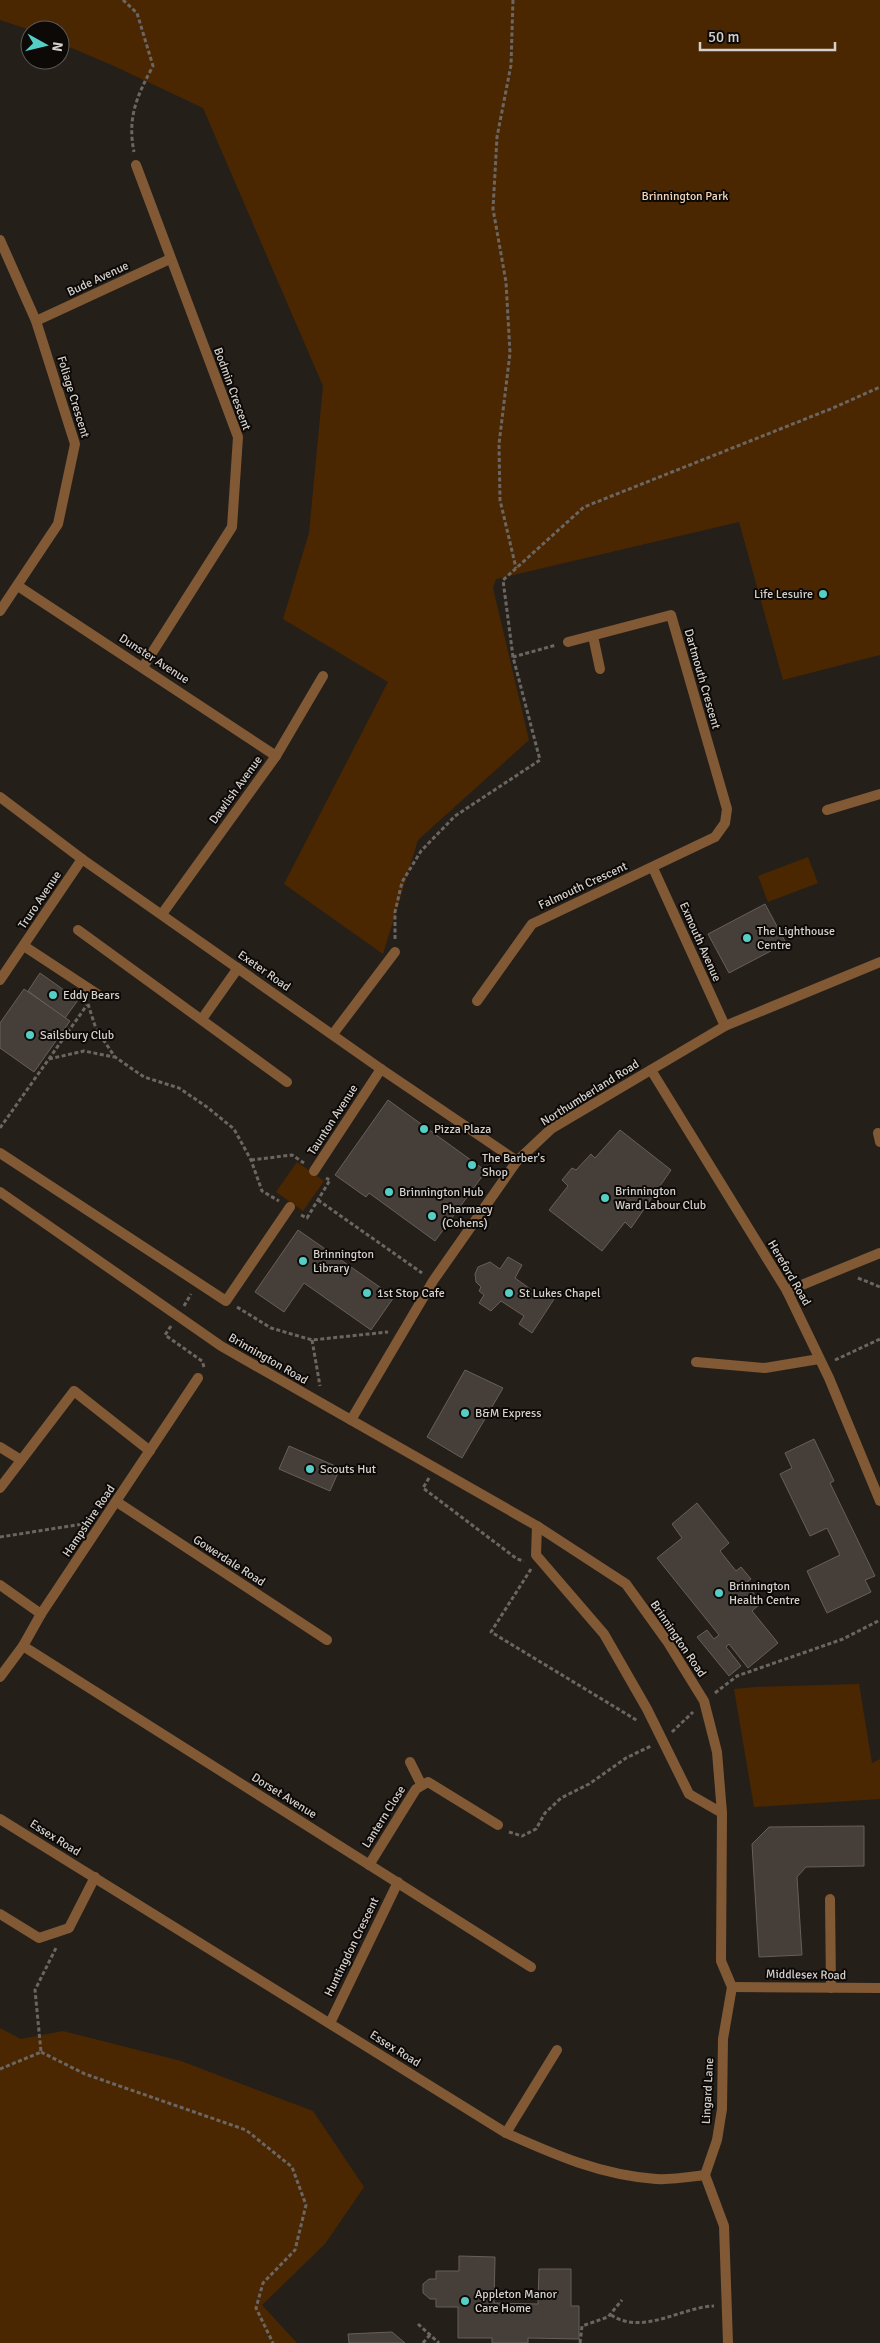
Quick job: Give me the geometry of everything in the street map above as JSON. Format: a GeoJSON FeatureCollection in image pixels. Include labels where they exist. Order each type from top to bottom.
{"type":"FeatureCollection","features":[{"type":"Feature","properties":{"kind":"street","name":"Bodmin Crescent"},"geometry":{"type":"LineString","coordinates":[[136,165],[238,437],[232,527],[143,667]]}},
{"type":"Feature","properties":{"kind":"street","name":"Foliage Crescent"},"geometry":{"type":"LineString","coordinates":[[0,240],[36,321],[76,444],[58,524],[0,611]]}},
{"type":"Feature","properties":{"kind":"street","name":"Bude Avenue"},"geometry":{"type":"LineString","coordinates":[[36,321],[170,259]]}},
{"type":"Feature","properties":{"kind":"street","name":"Dunster Avenue"},"geometry":{"type":"LineString","coordinates":[[18,586],[276,756]]}},
{"type":"Feature","properties":{"kind":"street","name":"Dartmouth Crescent"},"geometry":{"type":"LineString","coordinates":[[568,642],[671,615],[727,809],[725,823]]}},
{"type":"Feature","properties":{"kind":"street"},"geometry":{"type":"LineString","coordinates":[[593,636],[600,669]]}},
{"type":"Feature","properties":{"kind":"street","name":"Dawlish Avenue"},"geometry":{"type":"LineString","coordinates":[[162,914],[276,756],[322,676]]}},
{"type":"Feature","properties":{"kind":"street"},"geometry":{"type":"LineString","coordinates":[[827,810],[880,794]]}},
{"type":"Feature","properties":{"kind":"street","name":"Exeter Road"},"geometry":{"type":"LineString","coordinates":[[0,797],[82,859],[381,1069],[517,1161]]}},
{"type":"Feature","properties":{"kind":"street","name":"Falmouth Crescent"},"geometry":{"type":"LineString","coordinates":[[477,1001],[532,924],[715,837],[725,823]]}},
{"type":"Feature","properties":{"kind":"street","name":"Truro Avenue"},"geometry":{"type":"LineString","coordinates":[[0,980],[82,859]]}},
{"type":"Feature","properties":{"kind":"street","name":"Exmouth Avenue"},"geometry":{"type":"LineString","coordinates":[[653,868],[725,1026]]}},
{"type":"Feature","properties":{"kind":"street"},"geometry":{"type":"LineString","coordinates":[[78,930],[287,1082]]}},
{"type":"Feature","properties":{"kind":"street"},"geometry":{"type":"LineString","coordinates":[[24,946],[97,994]]}},
{"type":"Feature","properties":{"kind":"street"},"geometry":{"type":"LineString","coordinates":[[333,1034],[395,952]]}},
{"type":"Feature","properties":{"kind":"street","name":"Northumberland Road"},"geometry":{"type":"LineString","coordinates":[[351,1420],[433,1281],[517,1161],[551,1129],[725,1026],[880,962]]}},
{"type":"Feature","properties":{"kind":"street"},"geometry":{"type":"LineString","coordinates":[[202,1019],[238,968]]}},
{"type":"Feature","properties":{"kind":"street","name":"Taunton Avenue"},"geometry":{"type":"LineString","coordinates":[[314,1171],[381,1069]]}},
{"type":"Feature","properties":{"kind":"street","name":"Hereford Road"},"geometry":{"type":"LineString","coordinates":[[651,1070],[787,1291],[821,1362],[880,1501]]}},
{"type":"Feature","properties":{"kind":"street"},"geometry":{"type":"LineString","coordinates":[[0,1154],[226,1301],[290,1208]]}},
{"type":"Feature","properties":{"kind":"street","name":"Brinnington Road"},"geometry":{"type":"LineString","coordinates":[[0,1192],[221,1346],[537,1526],[626,1584],[667,1641],[704,1701],[716,1752],[722,1814],[721,1961],[732,1987]]}},
{"type":"Feature","properties":{"kind":"street"},"geometry":{"type":"LineString","coordinates":[[787,1291],[880,1253]]}},
{"type":"Feature","properties":{"kind":"street"},"geometry":{"type":"LineString","coordinates":[[696,1362],[765,1368],[821,1362]]}},
{"type":"Feature","properties":{"kind":"street","name":"Hampshire Road"},"geometry":{"type":"LineString","coordinates":[[0,1677],[23,1646],[42,1614],[198,1378]]}},
{"type":"Feature","properties":{"kind":"street"},"geometry":{"type":"LineString","coordinates":[[0,1488],[74,1391],[150,1451]]}},
{"type":"Feature","properties":{"kind":"street"},"geometry":{"type":"LineString","coordinates":[[0,1447],[21,1460]]}},
{"type":"Feature","properties":{"kind":"street","name":"Gowerdale Road"},"geometry":{"type":"LineString","coordinates":[[116,1502],[327,1640]]}},
{"type":"Feature","properties":{"kind":"street"},"geometry":{"type":"LineString","coordinates":[[537,1526],[536,1555],[604,1634],[661,1737],[689,1794],[722,1814]]}},
{"type":"Feature","properties":{"kind":"street"},"geometry":{"type":"LineString","coordinates":[[0,1585],[42,1614]]}},
{"type":"Feature","properties":{"kind":"street","name":"Dorset Avenue"},"geometry":{"type":"LineString","coordinates":[[23,1646],[531,1967]]}},
{"type":"Feature","properties":{"kind":"street","name":"Lantern Close"},"geometry":{"type":"LineString","coordinates":[[410,1762],[421,1784]]}},
{"type":"Feature","properties":{"kind":"street","name":"Lantern Close"},"geometry":{"type":"LineString","coordinates":[[369,1864],[421,1784],[428,1782],[498,1825]]}},
{"type":"Feature","properties":{"kind":"street","name":"Essex Road"},"geometry":{"type":"LineString","coordinates":[[1,1820],[506,2133],[575,2164],[656,2179],[705,2175]]}},
{"type":"Feature","properties":{"kind":"street"},"geometry":{"type":"LineString","coordinates":[[0,1914],[39,1938],[65,1930],[69,1928],[95,1878]]}},
{"type":"Feature","properties":{"kind":"street","name":"Huntingdon Crescent"},"geometry":{"type":"LineString","coordinates":[[330,2023],[398,1882]]}},
{"type":"Feature","properties":{"kind":"street"},"geometry":{"type":"LineString","coordinates":[[830,1899],[831,1988]]}},
{"type":"Feature","properties":{"kind":"street","name":"Middlesex Road"},"geometry":{"type":"LineString","coordinates":[[732,1987],[880,1988]]}},
{"type":"Feature","properties":{"kind":"street","name":"Lingard Lane"},"geometry":{"type":"LineString","coordinates":[[705,2175],[717,2140],[722,2109],[723,2039],[732,1987]]}},
{"type":"Feature","properties":{"kind":"street"},"geometry":{"type":"LineString","coordinates":[[506,2133],[557,2050]]}},
{"type":"Feature","properties":{"kind":"street"},"geometry":{"type":"LineString","coordinates":[[705,2175],[724,2226],[728,2343]]}},
{"type":"Feature","properties":{"kind":"path"},"geometry":{"type":"LineString","coordinates":[[123,0],[137,13],[153,66],[137,96],[130,133],[136,165]]}},
{"type":"Feature","properties":{"kind":"path"},"geometry":{"type":"LineString","coordinates":[[513,0],[511,65],[497,137],[493,209],[506,282],[510,353],[499,444],[500,500],[516,568]]}},
{"type":"Feature","properties":{"kind":"path"},"geometry":{"type":"LineString","coordinates":[[395,952],[396,912],[402,882],[421,851],[455,816],[540,760],[513,656],[503,580],[584,507],[824,412],[880,387]]}},
{"type":"Feature","properties":{"kind":"path"},"geometry":{"type":"LineString","coordinates":[[513,656],[568,642]]}},
{"type":"Feature","properties":{"kind":"path"},"geometry":{"type":"LineString","coordinates":[[0,1128],[97,994]]}},
{"type":"Feature","properties":{"kind":"path"},"geometry":{"type":"LineString","coordinates":[[88,1004],[96,1029],[114,1057]]}},
{"type":"Feature","properties":{"kind":"path"},"geometry":{"type":"LineString","coordinates":[[49,1059],[84,1051],[114,1057],[144,1077],[179,1088],[207,1107],[234,1130],[251,1160],[262,1190],[290,1208]]}},
{"type":"Feature","properties":{"kind":"path"},"geometry":{"type":"LineString","coordinates":[[251,1160],[292,1155],[314,1171]]}},
{"type":"Feature","properties":{"kind":"path","name":"Taunton Avenue"},"geometry":{"type":"LineString","coordinates":[[290,1208],[307,1218],[330,1180],[314,1171]]}},
{"type":"Feature","properties":{"kind":"path"},"geometry":{"type":"LineString","coordinates":[[318,1200],[433,1281]]}},
{"type":"Feature","properties":{"kind":"path"},"geometry":{"type":"LineString","coordinates":[[226,1301],[271,1328],[312,1340],[403,1330]]}},
{"type":"Feature","properties":{"kind":"path"},"geometry":{"type":"LineString","coordinates":[[165,1335],[202,1361],[205,1365],[198,1378]]}},
{"type":"Feature","properties":{"kind":"path"},"geometry":{"type":"LineString","coordinates":[[821,1362],[880,1339]]}},
{"type":"Feature","properties":{"kind":"path"},"geometry":{"type":"LineString","coordinates":[[312,1340],[323,1404]]}},
{"type":"Feature","properties":{"kind":"path"},"geometry":{"type":"LineString","coordinates":[[434,1468],[423,1488],[517,1559],[526,1562],[538,1558]]}},
{"type":"Feature","properties":{"kind":"path"},"geometry":{"type":"LineString","coordinates":[[0,1537],[104,1521]]}},
{"type":"Feature","properties":{"kind":"path"},"geometry":{"type":"LineString","coordinates":[[538,1558],[491,1632],[661,1737]]}},
{"type":"Feature","properties":{"kind":"path"},"geometry":{"type":"LineString","coordinates":[[498,1825],[509,1833],[522,1836],[536,1829],[545,1813],[561,1798],[588,1784],[661,1737],[737,1676],[843,1639],[880,1620]]}},
{"type":"Feature","properties":{"kind":"path"},"geometry":{"type":"LineString","coordinates":[[41,2052],[35,1990],[65,1930]]}},
{"type":"Feature","properties":{"kind":"path"},"geometry":{"type":"LineString","coordinates":[[0,2069],[41,2052],[85,2074],[246,2130],[292,2166],[306,2205],[295,2250],[263,2283],[256,2308],[273,2343]]}},
{"type":"Feature","properties":{"kind":"path"},"geometry":{"type":"LineString","coordinates":[[580,2343],[582,2326],[587,2323],[597,2322],[611,2315],[622,2300]]}},
{"type":"Feature","properties":{"kind":"path"},"geometry":{"type":"LineString","coordinates":[[611,2315],[618,2319],[643,2322],[694,2308],[727,2306]]}},
{"type":"Feature","properties":{"kind":"path"},"geometry":{"type":"LineString","coordinates":[[418,2324],[439,2343]]}},
{"type":"Feature","properties":{"kind":"path"},"geometry":{"type":"LineString","coordinates":[[423,2343],[430,2335]]}},
{"type":"Feature","properties":{"kind":"green space","name":"Brinnington Park"},"geometry":{"type":"Polygon","coordinates":[[[0,0],[880,0],[880,655],[783,680],[739,522],[496,579],[493,588],[529,740],[418,840],[383,954],[284,884],[388,682],[283,619],[309,533],[323,386],[203,108],[70,47],[70,20],[20,20],[20,27],[0,20],[0,0]]]}},
{"type":"Feature","properties":{"kind":"green space"},"geometry":{"type":"Polygon","coordinates":[[[808,857],[818,883],[768,902],[758,876],[808,857]]]}},
{"type":"Feature","properties":{"kind":"green space"},"geometry":{"type":"Polygon","coordinates":[[[297,1162],[324,1181],[303,1211],[276,1192],[297,1162]]]}},
{"type":"Feature","properties":{"kind":"green space"},"geometry":{"type":"Polygon","coordinates":[[[859,1684],[872,1763],[880,1759],[880,1799],[754,1807],[734,1689],[859,1684]]]}},
{"type":"Feature","properties":{"kind":"green space"},"geometry":{"type":"Polygon","coordinates":[[[0,2028],[21,2039],[63,2031],[181,2061],[313,2111],[364,2187],[325,2244],[262,2305],[297,2343],[0,2343],[0,2028]]]}},
{"type":"Feature","properties":{"kind":"building","name":"The Lighthouse Centre"},"geometry":{"type":"Polygon","coordinates":[[[765,904],[786,943],[729,973],[708,934],[765,904]]]}},
{"type":"Feature","properties":{"kind":"building","name":"Eddy Bears"},"geometry":{"type":"Polygon","coordinates":[[[40,973],[78,1000],[65,1018],[28,991],[40,973]]]}},
{"type":"Feature","properties":{"kind":"building","name":"Sailsbury Club"},"geometry":{"type":"Polygon","coordinates":[[[24,989],[70,1021],[34,1072],[0,1048],[0,1023],[24,989]]]}},
{"type":"Feature","properties":{"kind":"building"},"geometry":{"type":"Polygon","coordinates":[[[388,1100],[486,1171],[435,1241],[369,1193],[366,1197],[335,1175],[388,1100]]]}},
{"type":"Feature","properties":{"kind":"building","name":"Brinnington Ward Labour Club"},"geometry":{"type":"Polygon","coordinates":[[[620,1130],[671,1170],[631,1228],[625,1222],[602,1251],[549,1210],[568,1186],[562,1180],[572,1168],[576,1170],[591,1154],[595,1158],[620,1130]]]}},
{"type":"Feature","properties":{"kind":"building"},"geometry":{"type":"Polygon","coordinates":[[[298,1230],[394,1297],[371,1330],[304,1283],[284,1312],[255,1292],[298,1230]]]}},
{"type":"Feature","properties":{"kind":"building","name":"St Lukes Chapel"},"geometry":{"type":"Polygon","coordinates":[[[508,1257],[522,1265],[515,1278],[540,1296],[544,1289],[556,1296],[532,1333],[519,1324],[524,1316],[501,1301],[491,1311],[479,1303],[484,1295],[479,1291],[481,1287],[476,1282],[475,1274],[478,1267],[490,1262],[500,1269],[508,1257]]]}},
{"type":"Feature","properties":{"kind":"building","name":"B&M Express"},"geometry":{"type":"Polygon","coordinates":[[[465,1370],[503,1388],[462,1458],[427,1437],[465,1370]]]}},
{"type":"Feature","properties":{"kind":"building"},"geometry":{"type":"Polygon","coordinates":[[[814,1439],[834,1481],[830,1483],[875,1576],[865,1580],[871,1592],[827,1613],[807,1571],[840,1555],[827,1528],[810,1536],[780,1474],[792,1468],[785,1453],[814,1439]]]}},
{"type":"Feature","properties":{"kind":"building","name":"Scouts Hut"},"geometry":{"type":"Polygon","coordinates":[[[289,1446],[340,1468],[330,1491],[279,1469],[289,1446]]]}},
{"type":"Feature","properties":{"kind":"building","name":"Brinnington Health Centre"},"geometry":{"type":"Polygon","coordinates":[[[697,1503],[729,1543],[720,1551],[736,1571],[741,1567],[751,1579],[746,1583],[761,1603],[752,1611],[778,1643],[748,1668],[729,1644],[726,1647],[741,1666],[729,1676],[697,1637],[707,1630],[714,1639],[719,1635],[657,1558],[682,1538],[672,1524],[697,1503]]]}},
{"type":"Feature","properties":{"kind":"building"},"geometry":{"type":"Polygon","coordinates":[[[864,1826],[864,1866],[806,1867],[797,1877],[802,1955],[759,1957],[752,1844],[769,1827],[864,1826]]]}},
{"type":"Feature","properties":{"kind":"building","name":"Appleton Manor Care Home"},"geometry":{"type":"Polygon","coordinates":[[[459,2256],[495,2257],[494,2303],[538,2304],[539,2269],[571,2269],[571,2306],[579,2306],[579,2339],[528,2338],[528,2343],[492,2343],[492,2338],[458,2338],[458,2307],[436,2307],[436,2299],[430,2299],[423,2293],[423,2284],[429,2279],[436,2279],[436,2271],[459,2271],[459,2256]]]}},
{"type":"Feature","properties":{"kind":"building"},"geometry":{"type":"Polygon","coordinates":[[[392,2332],[405,2343],[349,2343],[348,2334],[392,2332]]]}},
{"type":"Feature","properties":{"kind":"place","name":"Life Lesuire"},"geometry":{"type":"Point","coordinates":[823,594]}},
{"type":"Feature","properties":{"kind":"place","name":"The Lighthouse Centre"},"geometry":{"type":"Point","coordinates":[747,938]}},
{"type":"Feature","properties":{"kind":"place","name":"Eddy Bears"},"geometry":{"type":"Point","coordinates":[53,995]}},
{"type":"Feature","properties":{"kind":"place","name":"Sailsbury Club"},"geometry":{"type":"Point","coordinates":[30,1035]}},
{"type":"Feature","properties":{"kind":"place","name":"Pizza Plaza"},"geometry":{"type":"Point","coordinates":[424,1129]}},
{"type":"Feature","properties":{"kind":"place","name":"The Barber's Shop"},"geometry":{"type":"Point","coordinates":[472,1165]}},
{"type":"Feature","properties":{"kind":"place","name":"Brinnington Hub"},"geometry":{"type":"Point","coordinates":[389,1192]}},
{"type":"Feature","properties":{"kind":"place","name":"Brinnington Ward Labour Club"},"geometry":{"type":"Point","coordinates":[605,1198]}},
{"type":"Feature","properties":{"kind":"place","name":"Pharmacy (Cohens)"},"geometry":{"type":"Point","coordinates":[432,1216]}},
{"type":"Feature","properties":{"kind":"place","name":"Brinnington Library"},"geometry":{"type":"Point","coordinates":[303,1261]}},
{"type":"Feature","properties":{"kind":"place","name":"1st Stop Cafe"},"geometry":{"type":"Point","coordinates":[367,1293]}},
{"type":"Feature","properties":{"kind":"place","name":"St Lukes Chapel"},"geometry":{"type":"Point","coordinates":[509,1293]}},
{"type":"Feature","properties":{"kind":"place","name":"B&M Express"},"geometry":{"type":"Point","coordinates":[465,1413]}},
{"type":"Feature","properties":{"kind":"place","name":"Scouts Hut"},"geometry":{"type":"Point","coordinates":[310,1469]}},
{"type":"Feature","properties":{"kind":"place","name":"Brinnington Health Centre"},"geometry":{"type":"Point","coordinates":[719,1593]}},
{"type":"Feature","properties":{"kind":"place","name":"Appleton Manor Care Home"},"geometry":{"type":"Point","coordinates":[465,2301]}}]}
